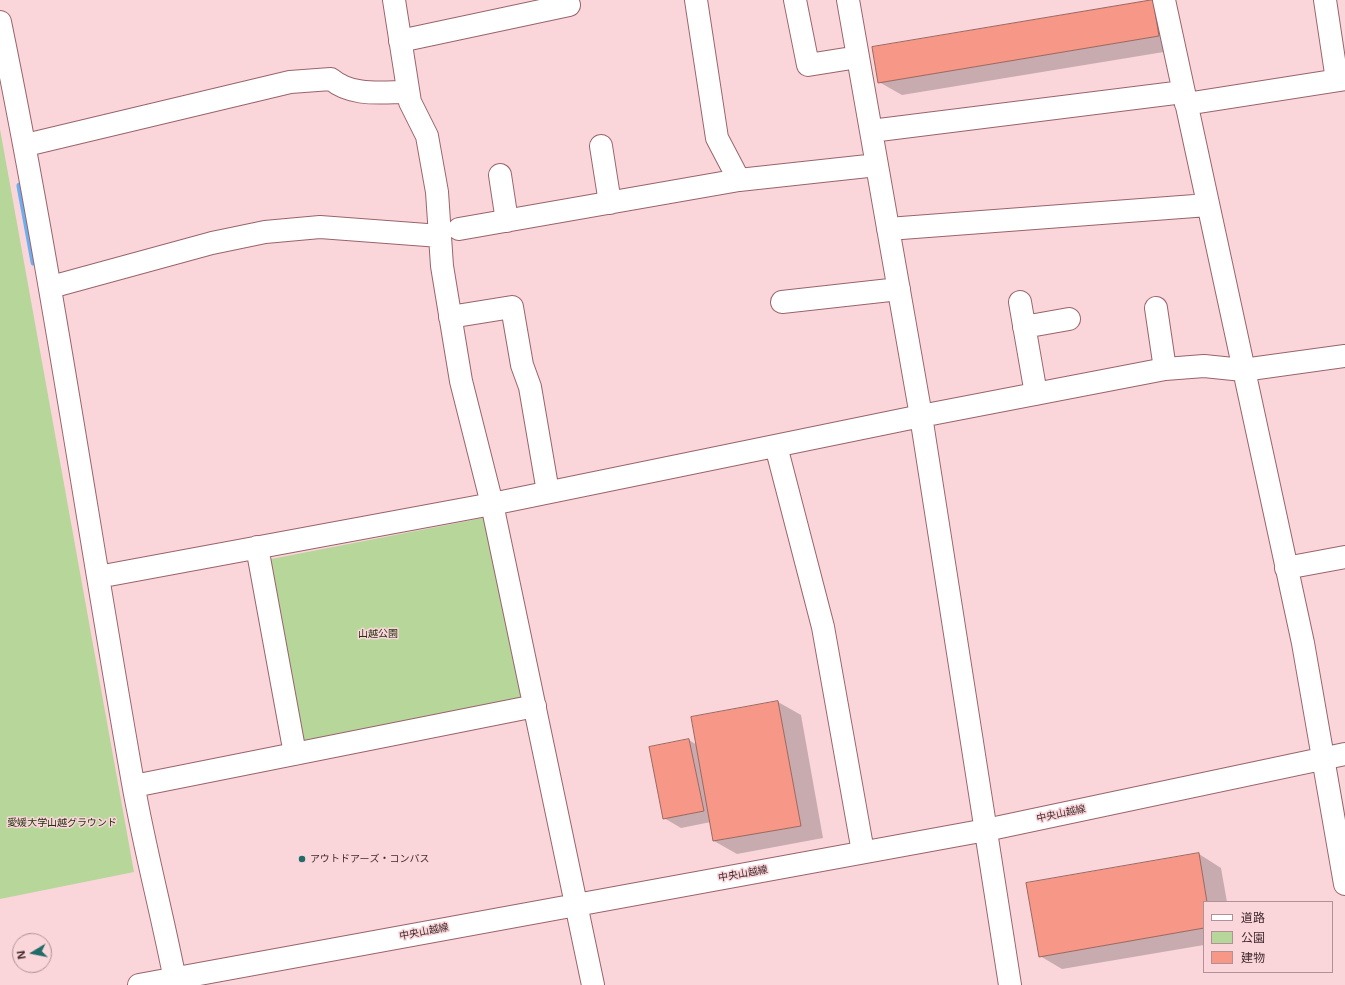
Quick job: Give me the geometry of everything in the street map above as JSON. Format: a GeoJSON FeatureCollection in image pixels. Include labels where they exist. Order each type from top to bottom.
{"type":"FeatureCollection","features":[{"type":"Feature","properties":{"kind":"street"},"geometry":{"type":"LineString","coordinates":[[394,0],[410,102],[427,136],[437,192],[450,233],[442,266],[461,381],[492,504],[593,985]]}},
{"type":"Feature","properties":{"kind":"street"},"geometry":{"type":"LineString","coordinates":[[696,0],[717,138],[739,180]]}},
{"type":"Feature","properties":{"kind":"street"},"geometry":{"type":"LineString","coordinates":[[795,0],[808,65],[858,57]]}},
{"type":"Feature","properties":{"kind":"street"},"geometry":{"type":"LineString","coordinates":[[848,0],[921,416],[1010,985]]}},
{"type":"Feature","properties":{"kind":"street"},"geometry":{"type":"LineString","coordinates":[[1164,0],[1242,370],[1303,643],[1345,884]]}},
{"type":"Feature","properties":{"kind":"street"},"geometry":{"type":"LineString","coordinates":[[871,132],[1341,80],[1325,0]]}},
{"type":"Feature","properties":{"kind":"street"},"geometry":{"type":"LineString","coordinates":[[400,41],[569,5]]}},
{"type":"Feature","properties":{"kind":"street"},"geometry":{"type":"LineString","coordinates":[[0,22],[26,145],[51,287],[98,577],[134,786],[175,982]]}},
{"type":"Feature","properties":{"kind":"street"},"geometry":{"type":"LineString","coordinates":[[26,145],[290,82],[331,79],[338,84],[357,92],[408,92]]}},
{"type":"Feature","properties":{"kind":"street"},"geometry":{"type":"LineString","coordinates":[[601,146],[610,203]]}},
{"type":"Feature","properties":{"kind":"street"},"geometry":{"type":"LineString","coordinates":[[51,287],[212,243],[265,232],[320,227],[450,233],[507,221],[739,180],[877,165]]}},
{"type":"Feature","properties":{"kind":"street"},"geometry":{"type":"LineString","coordinates":[[500,175],[507,221]]}},
{"type":"Feature","properties":{"kind":"street"},"geometry":{"type":"LineString","coordinates":[[888,229],[1208,205]]}},
{"type":"Feature","properties":{"kind":"street"},"geometry":{"type":"LineString","coordinates":[[782,302],[899,289]]}},
{"type":"Feature","properties":{"kind":"street"},"geometry":{"type":"LineString","coordinates":[[1020,302],[1036,394]]}},
{"type":"Feature","properties":{"kind":"street"},"geometry":{"type":"LineString","coordinates":[[450,317],[512,307],[522,365],[530,387],[548,492]]}},
{"type":"Feature","properties":{"kind":"street"},"geometry":{"type":"LineString","coordinates":[[1156,308],[1165,369]]}},
{"type":"Feature","properties":{"kind":"street"},"geometry":{"type":"LineString","coordinates":[[1024,327],[1069,319]]}},
{"type":"Feature","properties":{"kind":"street"},"geometry":{"type":"LineString","coordinates":[[98,577],[492,504],[921,416],[1165,369],[1204,366],[1242,370],[1345,356]]}},
{"type":"Feature","properties":{"kind":"street"},"geometry":{"type":"LineString","coordinates":[[776,446],[823,628],[863,852]]}},
{"type":"Feature","properties":{"kind":"street"},"geometry":{"type":"LineString","coordinates":[[257,547],[295,754]]}},
{"type":"Feature","properties":{"kind":"street"},"geometry":{"type":"LineString","coordinates":[[1286,568],[1345,557]]}},
{"type":"Feature","properties":{"kind":"street"},"geometry":{"type":"LineString","coordinates":[[134,786],[535,706]]}},
{"type":"Feature","properties":{"kind":"street","name":"中央山越線"},"geometry":{"type":"LineString","coordinates":[[139,985],[175,982],[576,904],[986,830],[1345,754]]}},
{"type":"Feature","properties":{"kind":"green space","name":"愛媛大学山越グラウンド"},"geometry":{"type":"Polygon","coordinates":[[[0,129],[134,872],[0,899],[0,129]]]}},
{"type":"Feature","properties":{"kind":"green space","name":"山越公園"},"geometry":{"type":"Polygon","coordinates":[[[488,517],[524,699],[301,745],[266,560],[488,517]]]}},
{"type":"Feature","properties":{"kind":"building"},"geometry":{"type":"Polygon","coordinates":[[[1153,0],[1159,36],[878,83],[872,47],[1153,0]]]}},
{"type":"Feature","properties":{"kind":"building"},"geometry":{"type":"Polygon","coordinates":[[[778,701],[801,826],[713,841],[691,717],[778,701]]]}},
{"type":"Feature","properties":{"kind":"building"},"geometry":{"type":"Polygon","coordinates":[[[689,739],[704,811],[663,819],[649,747],[689,739]]]}},
{"type":"Feature","properties":{"kind":"building"},"geometry":{"type":"Polygon","coordinates":[[[1199,853],[1207,901],[1203,901],[1203,928],[1039,957],[1026,883],[1199,853]]]}},
{"type":"Feature","properties":{"kind":"waterway"},"geometry":{"type":"LineString","coordinates":[[20,186],[34,262]]}},
{"type":"Feature","properties":{"kind":"place","name":"アウトドアーズ・コンパス"},"geometry":{"type":"Point","coordinates":[302,859]}}]}
